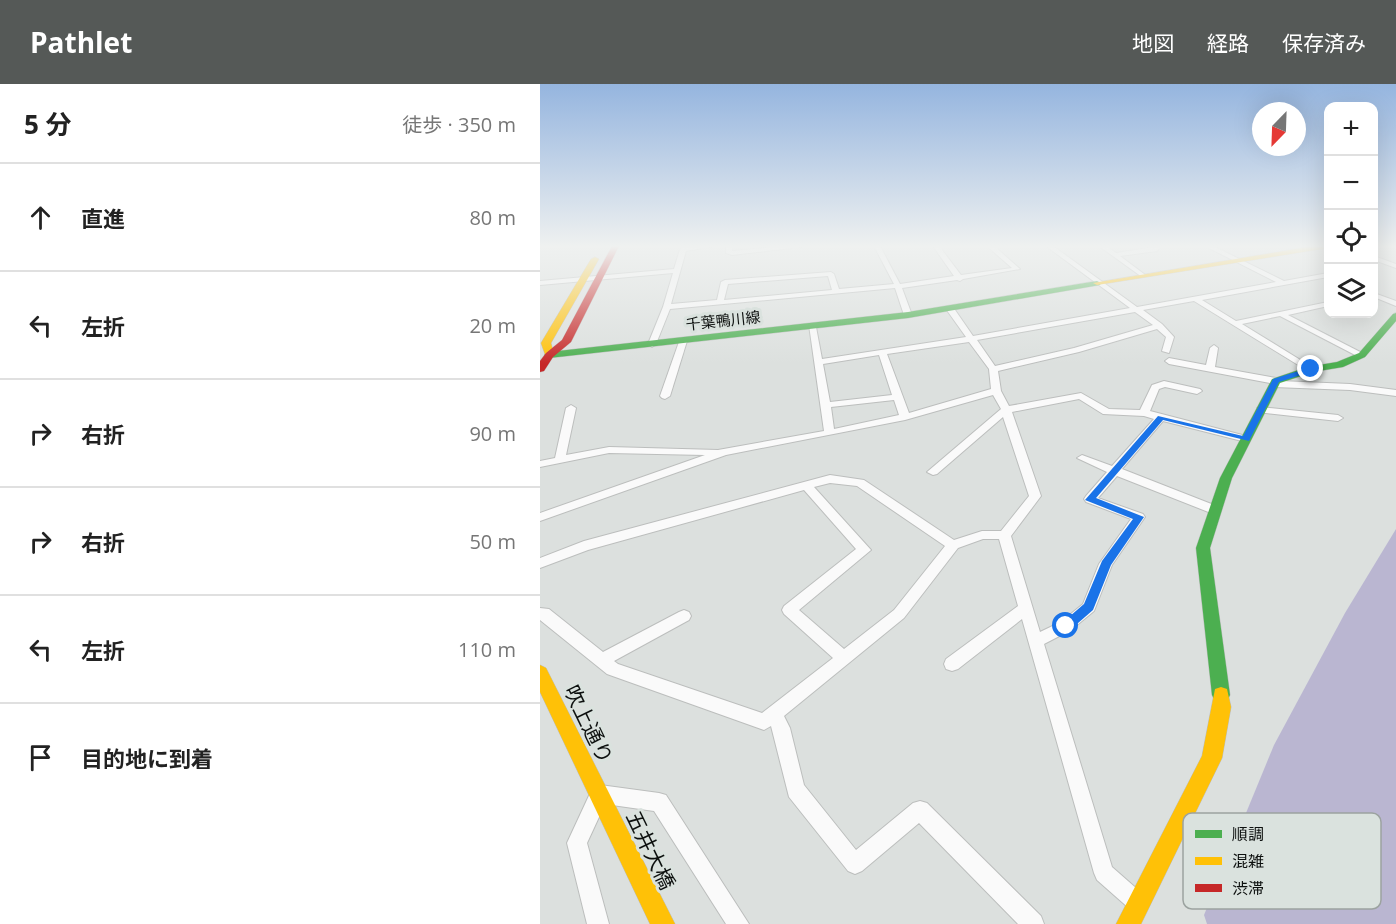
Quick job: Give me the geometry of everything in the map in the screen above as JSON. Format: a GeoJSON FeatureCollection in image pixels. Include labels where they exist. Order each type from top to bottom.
{"type":"FeatureCollection","features":[{"type":"Feature","properties":{"kind":"main road"},"geometry":{"type":"LineString","coordinates":[[540,369],[546,343],[580,285]]}},
{"type":"Feature","properties":{"kind":"main road"},"geometry":{"type":"LineString","coordinates":[[544,355],[566,342],[594,285]]}},
{"type":"Feature","properties":{"kind":"main road","name":"千葉鴨川線"},"geometry":{"type":"LineString","coordinates":[[544,355],[908,315],[1086,285]]}},
{"type":"Feature","properties":{"kind":"main road"},"geometry":{"type":"LineString","coordinates":[[1184,813],[1212,758],[1221,707],[1203,548],[1226,478],[1275,382],[1311,369],[1339,365],[1362,355],[1396,316]]}},
{"type":"Feature","properties":{"kind":"main road","name":"吹上通り"},"geometry":{"type":"LineString","coordinates":[[540,673],[600,794]]}},
{"type":"Feature","properties":{"kind":"main road","name":"五井大橋"},"geometry":{"type":"LineString","coordinates":[[600,794],[663,924]]}},
{"type":"Feature","properties":{"kind":"main road"},"geometry":{"type":"LineString","coordinates":[[1128,924],[1183,815]]}},
{"type":"Feature","properties":{"kind":"street"},"geometry":{"type":"LineString","coordinates":[[652,344],[674,285]]}},
{"type":"Feature","properties":{"kind":"street"},"geometry":{"type":"LineString","coordinates":[[720,302],[724,285]]}},
{"type":"Feature","properties":{"kind":"street"},"geometry":{"type":"LineString","coordinates":[[834,285],[836,291]]}},
{"type":"Feature","properties":{"kind":"street"},"geometry":{"type":"LineString","coordinates":[[667,307],[905,285]]}},
{"type":"Feature","properties":{"kind":"street"},"geometry":{"type":"LineString","coordinates":[[1102,285],[1137,309],[1170,337],[1166,351]]}},
{"type":"Feature","properties":{"kind":"street"},"geometry":{"type":"LineString","coordinates":[[819,362],[970,339],[1266,285]]}},
{"type":"Feature","properties":{"kind":"street"},"geometry":{"type":"LineString","coordinates":[[898,286],[908,315]]}},
{"type":"Feature","properties":{"kind":"street"},"geometry":{"type":"LineString","coordinates":[[1378,297],[1396,304]]}},
{"type":"Feature","properties":{"kind":"street"},"geometry":{"type":"LineString","coordinates":[[1194,299],[1311,369]]}},
{"type":"Feature","properties":{"kind":"street"},"geometry":{"type":"LineString","coordinates":[[1236,323],[1324,305]]}},
{"type":"Feature","properties":{"kind":"street"},"geometry":{"type":"LineString","coordinates":[[950,309],[993,369],[996,391],[1006,410],[1035,496],[1004,535]]}},
{"type":"Feature","properties":{"kind":"street"},"geometry":{"type":"LineString","coordinates":[[1281,314],[1362,355]]}},
{"type":"Feature","properties":{"kind":"street"},"geometry":{"type":"LineString","coordinates":[[993,369],[1076,350],[1159,326]]}},
{"type":"Feature","properties":{"kind":"street"},"geometry":{"type":"LineString","coordinates":[[812,327],[830,433]]}},
{"type":"Feature","properties":{"kind":"street"},"geometry":{"type":"LineString","coordinates":[[665,396],[683,341]]}},
{"type":"Feature","properties":{"kind":"street"},"geometry":{"type":"LineString","coordinates":[[1210,369],[1214,348]]}},
{"type":"Feature","properties":{"kind":"street"},"geometry":{"type":"LineString","coordinates":[[882,352],[905,417]]}},
{"type":"Feature","properties":{"kind":"street"},"geometry":{"type":"LineString","coordinates":[[1169,361],[1275,382],[1350,387],[1396,393]]}},
{"type":"Feature","properties":{"kind":"street"},"geometry":{"type":"LineString","coordinates":[[1143,413],[1155,387],[1164,384],[1197,391]]}},
{"type":"Feature","properties":{"kind":"street"},"geometry":{"type":"LineString","coordinates":[[540,517],[724,452],[905,417],[996,391]]}},
{"type":"Feature","properties":{"kind":"street"},"geometry":{"type":"LineString","coordinates":[[933,472],[1006,410],[1081,396],[1107,412],[1143,413],[1246,439]]}},
{"type":"Feature","properties":{"kind":"street"},"geometry":{"type":"LineString","coordinates":[[826,405],[898,397]]}},
{"type":"Feature","properties":{"kind":"street"},"geometry":{"type":"LineString","coordinates":[[560,460],[571,408]]}},
{"type":"Feature","properties":{"kind":"street"},"geometry":{"type":"LineString","coordinates":[[1260,410],[1338,418]]}},
{"type":"Feature","properties":{"kind":"street"},"geometry":{"type":"LineString","coordinates":[[1035,641],[1066,626],[1089,607],[1106,564],[1139,517],[1090,500],[1161,417]]}},
{"type":"Feature","properties":{"kind":"street"},"geometry":{"type":"LineString","coordinates":[[540,464],[609,450],[724,452]]}},
{"type":"Feature","properties":{"kind":"street"},"geometry":{"type":"LineString","coordinates":[[1082,458],[1215,510]]}},
{"type":"Feature","properties":{"kind":"street"},"geometry":{"type":"LineString","coordinates":[[540,563],[584,546],[830,479],[860,483],[953,545]]}},
{"type":"Feature","properties":{"kind":"street"},"geometry":{"type":"LineString","coordinates":[[806,485],[864,550],[789,610],[843,658]]}},
{"type":"Feature","properties":{"kind":"street"},"geometry":{"type":"LineString","coordinates":[[540,614],[544,613],[613,669],[764,722],[899,614],[953,545],[982,535],[1004,535]]}},
{"type":"Feature","properties":{"kind":"street"},"geometry":{"type":"LineString","coordinates":[[1004,535],[1104,873],[1138,903]]}},
{"type":"Feature","properties":{"kind":"street"},"geometry":{"type":"LineString","coordinates":[[952,664],[1026,608]]}},
{"type":"Feature","properties":{"kind":"street"},"geometry":{"type":"LineString","coordinates":[[602,660],[684,616]]}},
{"type":"Feature","properties":{"kind":"street"},"geometry":{"type":"LineString","coordinates":[[774,714],[781,728],[796,790],[855,864],[920,810],[1033,924]]}},
{"type":"Feature","properties":{"kind":"street"},"geometry":{"type":"LineString","coordinates":[[598,924],[577,843],[600,794],[659,802],[738,924]]}},
{"type":"Feature","properties":{"kind":"shaded area"},"geometry":{"type":"Polygon","coordinates":[[[1396,529],[1396,924],[1207,924],[1204,915],[1206,909],[1381,909],[1381,813],[1246,813],[1274,745],[1345,613],[1396,529]]]}},
{"type":"Feature","properties":{"kind":"traffic: fast"},"geometry":{"type":"LineString","coordinates":[[549,355],[908,315],[1084,285]]}},
{"type":"Feature","properties":{"kind":"traffic: fast"},"geometry":{"type":"LineString","coordinates":[[1221,695],[1203,548],[1226,478],[1276,381],[1311,369],[1339,365],[1362,355],[1396,316]]}},
{"type":"Feature","properties":{"kind":"traffic: slow"},"geometry":{"type":"LineString","coordinates":[[549,355],[546,343],[580,285]]}},
{"type":"Feature","properties":{"kind":"traffic: slow"},"geometry":{"type":"LineString","coordinates":[[540,673],[663,924]]}},
{"type":"Feature","properties":{"kind":"traffic: slow"},"geometry":{"type":"LineString","coordinates":[[1184,813],[1212,758],[1222,707],[1221,695]]}},
{"type":"Feature","properties":{"kind":"traffic: slow"},"geometry":{"type":"LineString","coordinates":[[1128,924],[1183,815]]}},
{"type":"Feature","properties":{"kind":"traffic: jam"},"geometry":{"type":"LineString","coordinates":[[549,355],[566,342],[596,285]]}},
{"type":"Feature","properties":{"kind":"traffic: jam"},"geometry":{"type":"LineString","coordinates":[[540,369],[549,355]]}},
{"type":"Feature","properties":{"kind":"route"},"geometry":{"type":"LineString","coordinates":[[1066,626],[1089,607],[1106,564],[1139,517],[1090,500],[1161,417],[1246,439],[1276,381],[1311,369]]}}]}
